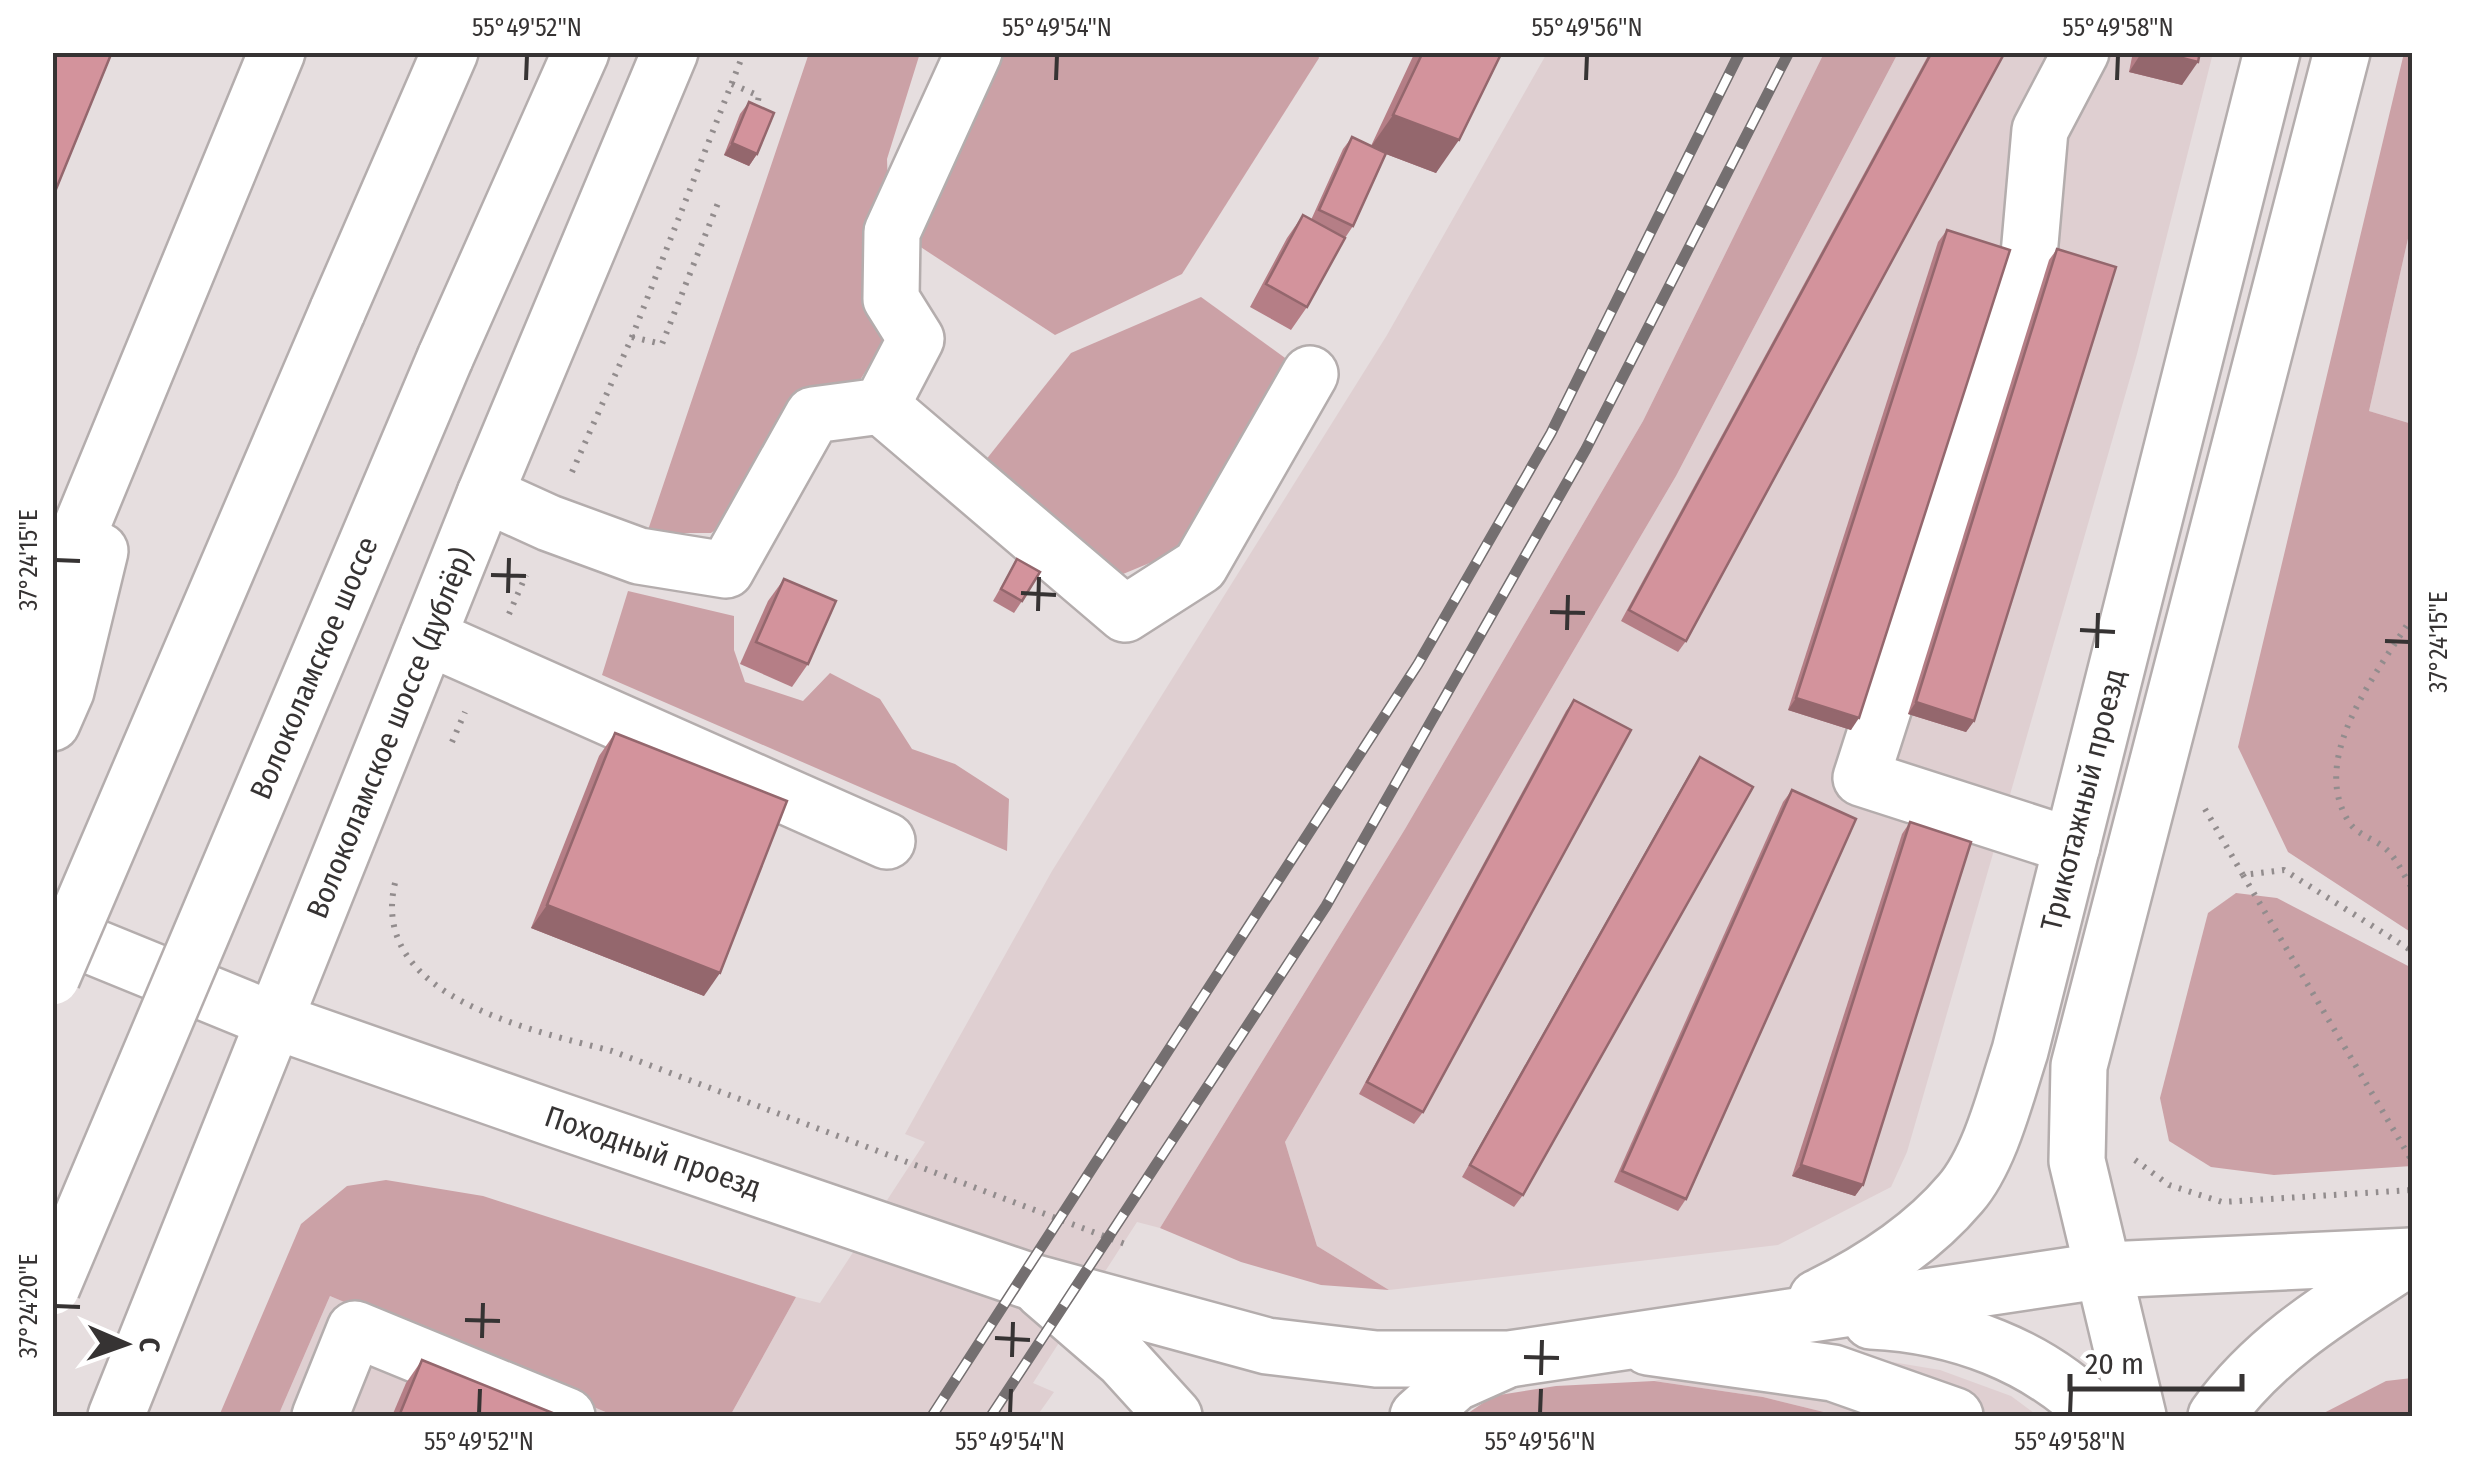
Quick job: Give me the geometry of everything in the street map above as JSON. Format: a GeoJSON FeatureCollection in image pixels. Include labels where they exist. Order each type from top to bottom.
{"type":"FeatureCollection","features":[{"type":"Feature","properties":{"kind":"main road"},"geometry":{"type":"LineString","coordinates":[[52,598],[277,52]]}},
{"type":"Feature","properties":{"kind":"main road"},"geometry":{"type":"LineString","coordinates":[[52,977],[450,52]]}},
{"type":"Feature","properties":{"kind":"main road","name":"Волоколамское шоссе"},"geometry":{"type":"LineString","coordinates":[[52,1287],[445,358],[581,52]]}},
{"type":"Feature","properties":{"kind":"main road","name":"Волоколамское шоссе (дублёр)"},"geometry":{"type":"LineString","coordinates":[[116,1416],[485,494],[670,52]]}},
{"type":"Feature","properties":{"kind":"main road"},"geometry":{"type":"LineString","coordinates":[[881,406],[916,339],[892,299],[892,232],[974,52]]}},
{"type":"Feature","properties":{"kind":"main road"},"geometry":{"type":"LineString","coordinates":[[2072,846],[1860,778],[2029,256],[2040,130],[2082,52]]}},
{"type":"Feature","properties":{"kind":"main road","name":"Трикотажный проезд"},"geometry":{"type":"LineString","coordinates":[[1778,1316],[1894,1255],[1962,1192],[1996,1124],[2020,1051],[2272,52]]}},
{"type":"Feature","properties":{"kind":"main road","name":"Трикотажный проезд"},"geometry":{"type":"LineString","coordinates":[[2138,1416],[2077,1161],[2076,1094],[2084,1046],[2342,52]]}},
{"type":"Feature","properties":{"kind":"main road"},"geometry":{"type":"LineString","coordinates":[[485,494],[639,556],[726,570],[813,415],[881,406],[1125,614],[1200,566],[1310,374]]}},
{"type":"Feature","properties":{"kind":"main road"},"geometry":{"type":"LineString","coordinates":[[52,724],[66,691],[142,379]]}},
{"type":"Feature","properties":{"kind":"main road"},"geometry":{"type":"LineString","coordinates":[[428,637],[887,841]]}},
{"type":"Feature","properties":{"kind":"main road","name":"Походный проезд"},"geometry":{"type":"LineString","coordinates":[[52,930],[274,1021],[1032,1282],[1267,1346],[1376,1359],[1509,1359]]}},
{"type":"Feature","properties":{"kind":"main road"},"geometry":{"type":"LineString","coordinates":[[1418,1416],[1455,1383],[1509,1359],[2106,1270],[2412,1256]]}},
{"type":"Feature","properties":{"kind":"main road"},"geometry":{"type":"LineString","coordinates":[[2216,1416],[2241,1381],[2290,1336],[2412,1256]]}},
{"type":"Feature","properties":{"kind":"main road"},"geometry":{"type":"LineString","coordinates":[[1032,1282],[1122,1360],[1174,1416]]}},
{"type":"Feature","properties":{"kind":"main road"},"geometry":{"type":"LineString","coordinates":[[1778,1316],[1901,1322],[1966,1337],[2027,1360],[2072,1390],[2098,1416]]}},
{"type":"Feature","properties":{"kind":"main road"},"geometry":{"type":"LineString","coordinates":[[320,1416],[356,1329],[567,1416]]}},
{"type":"Feature","properties":{"kind":"main road"},"geometry":{"type":"LineString","coordinates":[[1604,1344],[1696,1351],[1833,1373],[1955,1416]]}},
{"type":"Feature","properties":{"kind":"path"},"geometry":{"type":"LineString","coordinates":[[732,84],[759,96],[753,120]]}},
{"type":"Feature","properties":{"kind":"path"},"geometry":{"type":"LineString","coordinates":[[632,337],[662,344],[718,203]]}},
{"type":"Feature","properties":{"kind":"path"},"geometry":{"type":"LineString","coordinates":[[2412,617],[2356,710],[2338,759],[2337,798],[2350,826],[2387,850],[2412,888]]}},
{"type":"Feature","properties":{"kind":"path"},"geometry":{"type":"LineString","coordinates":[[2202,804],[2412,1160]]}},
{"type":"Feature","properties":{"kind":"path"},"geometry":{"type":"LineString","coordinates":[[2243,875],[2284,870],[2412,950]]}},
{"type":"Feature","properties":{"kind":"path"},"geometry":{"type":"LineString","coordinates":[[769,1110],[1141,1250]]}},
{"type":"Feature","properties":{"kind":"path"},"geometry":{"type":"LineString","coordinates":[[2129,1143],[2132,1158],[2169,1185],[2222,1202],[2412,1190]]}},
{"type":"Feature","properties":{"kind":"shaded area"},"geometry":{"type":"Polygon","coordinates":[[[809,53],[920,53],[887,159],[893,328],[850,396],[744,509],[711,533],[647,533],[809,53]]]}},
{"type":"Feature","properties":{"kind":"shaded area"},"geometry":{"type":"Polygon","coordinates":[[[1002,53],[1317,53],[1319,58],[1182,274],[1055,335],[916,244],[1002,53]]]}},
{"type":"Feature","properties":{"kind":"shaded area"},"geometry":{"type":"Polygon","coordinates":[[[1547,53],[1824,53],[1643,421],[1405,829],[1160,1228],[1137,1222],[1033,1383],[1054,1392],[1037,1416],[730,1416],[796,1297],[820,1303],[925,1142],[905,1134],[1052,871],[1387,335],[1547,53]]]}},
{"type":"Feature","properties":{"kind":"shaded area"},"geometry":{"type":"Polygon","coordinates":[[[1824,53],[1898,53],[1676,476],[1285,1142],[1317,1246],[1389,1290],[1321,1285],[1241,1262],[1160,1228],[1405,829],[1643,421],[1824,53]]]}},
{"type":"Feature","properties":{"kind":"shaded area"},"geometry":{"type":"Polygon","coordinates":[[[1898,53],[2213,53],[2137,354],[1907,1152],[1891,1187],[1778,1245],[1389,1290],[1317,1246],[1285,1142],[1676,476],[1898,53]]]}},
{"type":"Feature","properties":{"kind":"shaded area"},"geometry":{"type":"Polygon","coordinates":[[[2404,53],[2412,53],[2412,221],[2369,411],[2412,424],[2412,933],[2288,852],[2238,747],[2404,53]]]}},
{"type":"Feature","properties":{"kind":"shaded area"},"geometry":{"type":"Polygon","coordinates":[[[2412,221],[2412,424],[2369,411],[2412,221]]]}},
{"type":"Feature","properties":{"kind":"shaded area"},"geometry":{"type":"Polygon","coordinates":[[[1201,297],[1292,363],[1181,550],[1111,579],[981,466],[1071,353],[1201,297]]]}},
{"type":"Feature","properties":{"kind":"shaded area"},"geometry":{"type":"Polygon","coordinates":[[[628,591],[734,616],[734,650],[745,682],[803,701],[830,673],[880,699],[912,749],[955,764],[1009,799],[1007,851],[602,675],[628,591]]]}},
{"type":"Feature","properties":{"kind":"shaded area"},"geometry":{"type":"Polygon","coordinates":[[[2236,893],[2277,898],[2412,968],[2412,1166],[2274,1175],[2211,1167],[2169,1141],[2160,1098],[2208,913],[2236,893]]]}},
{"type":"Feature","properties":{"kind":"shaded area"},"geometry":{"type":"Polygon","coordinates":[[[386,1180],[483,1196],[796,1297],[730,1416],[615,1416],[330,1296],[278,1416],[219,1416],[301,1224],[347,1186],[386,1180]]]}},
{"type":"Feature","properties":{"kind":"shaded area"},"geometry":{"type":"Polygon","coordinates":[[[330,1296],[615,1416],[278,1416],[330,1296]]]}},
{"type":"Feature","properties":{"kind":"shaded area"},"geometry":{"type":"Polygon","coordinates":[[[1785,1349],[1832,1352],[1940,1370],[2011,1396],[2038,1416],[1840,1416],[1763,1397],[1654,1381],[1785,1349]]]}},
{"type":"Feature","properties":{"kind":"shaded area"},"geometry":{"type":"Polygon","coordinates":[[[2412,1378],[2412,1416],[2318,1416],[2386,1381],[2412,1378]]]}},
{"type":"Feature","properties":{"kind":"shaded area"},"geometry":{"type":"Polygon","coordinates":[[[1654,1381],[1763,1397],[1840,1416],[1464,1416],[1493,1396],[1556,1386],[1654,1381]]]}},
{"type":"Feature","properties":{"kind":"building"},"geometry":{"type":"Polygon","coordinates":[[[52,52],[112,52],[52,199],[52,52]]]}},
{"type":"Feature","properties":{"kind":"building"},"geometry":{"type":"Polygon","coordinates":[[[1423,52],[1502,52],[1459,140],[1393,115],[1423,52]]]}},
{"type":"Feature","properties":{"kind":"building"},"geometry":{"type":"Polygon","coordinates":[[[1932,52],[2005,52],[1686,641],[1629,610],[1932,52]]]}},
{"type":"Feature","properties":{"kind":"building"},"geometry":{"type":"Polygon","coordinates":[[[2159,52],[2200,52],[2198,62],[2159,52]]]}},
{"type":"Feature","properties":{"kind":"building"},"geometry":{"type":"Polygon","coordinates":[[[749,102],[774,113],[757,154],[732,143],[749,102]]]}},
{"type":"Feature","properties":{"kind":"building"},"geometry":{"type":"Polygon","coordinates":[[[1352,137],[1386,153],[1353,226],[1319,210],[1352,137]]]}},
{"type":"Feature","properties":{"kind":"building"},"geometry":{"type":"Polygon","coordinates":[[[1303,215],[1345,238],[1307,307],[1266,284],[1303,215]]]}},
{"type":"Feature","properties":{"kind":"building"},"geometry":{"type":"Polygon","coordinates":[[[1947,230],[2010,250],[1859,718],[1796,698],[1947,230]]]}},
{"type":"Feature","properties":{"kind":"building"},"geometry":{"type":"Polygon","coordinates":[[[2057,249],[2116,267],[1974,721],[1916,702],[2057,249]]]}},
{"type":"Feature","properties":{"kind":"building"},"geometry":{"type":"Polygon","coordinates":[[[1017,559],[1040,572],[1022,601],[1001,589],[1017,559]]]}},
{"type":"Feature","properties":{"kind":"building"},"geometry":{"type":"Polygon","coordinates":[[[784,579],[836,601],[808,664],[756,642],[784,579]]]}},
{"type":"Feature","properties":{"kind":"building"},"geometry":{"type":"Polygon","coordinates":[[[1574,700],[1631,730],[1423,1112],[1367,1082],[1574,700]]]}},
{"type":"Feature","properties":{"kind":"building"},"geometry":{"type":"Polygon","coordinates":[[[615,733],[787,801],[720,973],[547,905],[615,733]]]}},
{"type":"Feature","properties":{"kind":"building"},"geometry":{"type":"Polygon","coordinates":[[[1700,757],[1753,787],[1523,1195],[1470,1165],[1700,757]]]}},
{"type":"Feature","properties":{"kind":"building"},"geometry":{"type":"Polygon","coordinates":[[[1792,790],[1856,819],[1686,1199],[1622,1171],[1792,790]]]}},
{"type":"Feature","properties":{"kind":"building"},"geometry":{"type":"Polygon","coordinates":[[[1910,822],[1971,842],[1863,1185],[1801,1165],[1910,822]]]}},
{"type":"Feature","properties":{"kind":"building"},"geometry":{"type":"Polygon","coordinates":[[[422,1360],[560,1416],[399,1416],[422,1360]]]}},
{"type":"Feature","properties":{"kind":"railway"},"geometry":{"type":"LineString","coordinates":[[932,1416],[1418,664],[1551,433],[1740,52]]}},
{"type":"Feature","properties":{"kind":"railway"},"geometry":{"type":"LineString","coordinates":[[991,1416],[1326,906],[1586,449],[1789,52]]}}]}
